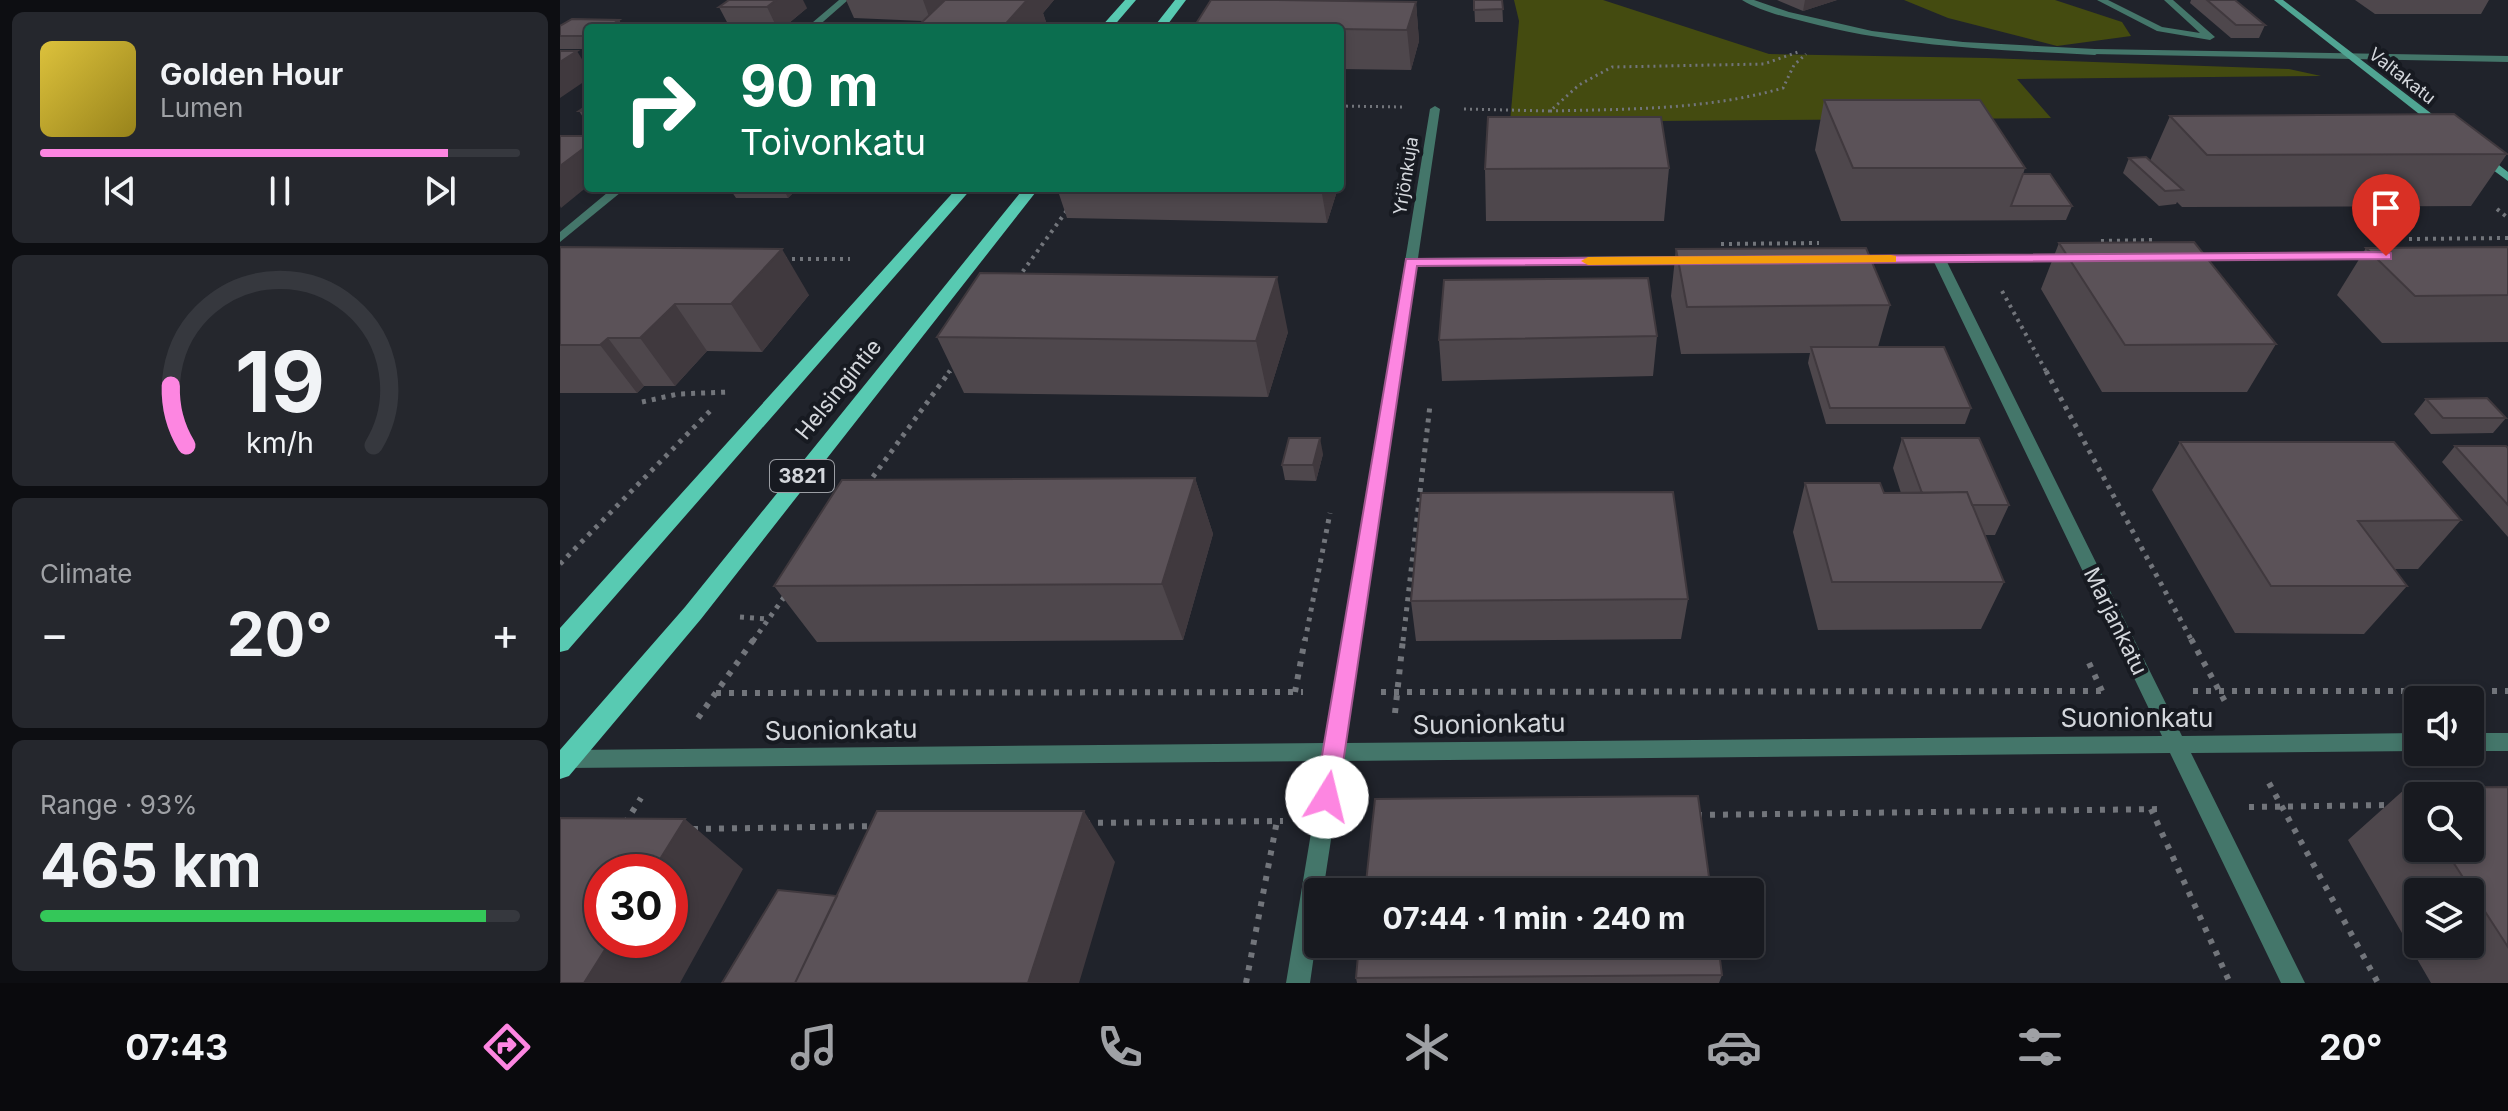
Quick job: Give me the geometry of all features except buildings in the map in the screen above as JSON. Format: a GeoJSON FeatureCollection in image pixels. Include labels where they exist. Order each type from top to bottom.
{"type":"FeatureCollection","features":[{"type":"Feature","properties":{"kind":"main road"},"geometry":{"type":"LineString","coordinates":[[1110,24],[1131,0]]}},
{"type":"Feature","properties":{"kind":"main road"},"geometry":{"type":"LineString","coordinates":[[1162,24],[1181,0]]}},
{"type":"Feature","properties":{"kind":"main road","name":"Helsingintie"},"geometry":{"type":"LineString","coordinates":[[560,643],[961,192]]}},
{"type":"Feature","properties":{"kind":"main road","name":"Helsingintie"},"geometry":{"type":"LineString","coordinates":[[562,762],[693,613],[1029,192]]}},
{"type":"Feature","properties":{"kind":"street"},"geometry":{"type":"LineString","coordinates":[[816,24],[844,0]]}},
{"type":"Feature","properties":{"kind":"street"},"geometry":{"type":"LineString","coordinates":[[1746,0],[1781,14],[1867,31],[2000,47],[2354,59],[2508,59]]}},
{"type":"Feature","properties":{"kind":"street"},"geometry":{"type":"LineString","coordinates":[[2101,0],[2160,29],[2210,37]]}},
{"type":"Feature","properties":{"kind":"street"},"geometry":{"type":"LineString","coordinates":[[2168,0],[2232,56]]}},
{"type":"Feature","properties":{"kind":"street","name":"Valtakatu"},"geometry":{"type":"LineString","coordinates":[[2278,0],[2450,133]]}},
{"type":"Feature","properties":{"kind":"street","name":"Yrjönkuja"},"geometry":{"type":"LineString","coordinates":[[1298,983],[1435,109]]}},
{"type":"Feature","properties":{"kind":"street"},"geometry":{"type":"LineString","coordinates":[[2473,151],[2508,178]]}},
{"type":"Feature","properties":{"kind":"street"},"geometry":{"type":"LineString","coordinates":[[560,238],[615,192]]}},
{"type":"Feature","properties":{"kind":"street"},"geometry":{"type":"LineString","coordinates":[[1411,256],[1706,260]]}},
{"type":"Feature","properties":{"kind":"street"},"geometry":{"type":"LineString","coordinates":[[2175,257],[2402,256]]}},
{"type":"Feature","properties":{"kind":"street"},"geometry":{"type":"LineString","coordinates":[[1833,260],[2081,258]]}},
{"type":"Feature","properties":{"kind":"street","name":"Marjankatu"},"geometry":{"type":"LineString","coordinates":[[1939,259],[2293,983]]}},
{"type":"Feature","properties":{"kind":"street","name":"Suonionkatu"},"geometry":{"type":"LineString","coordinates":[[562,762],[669,758],[2404,742]]}},
{"type":"Feature","properties":{"kind":"street"},"geometry":{"type":"LineString","coordinates":[[2484,742],[2508,742]]}},
{"type":"Feature","properties":{"kind":"path"},"geometry":{"type":"LineString","coordinates":[[1344,106],[1550,111],[1697,104],[1759,96],[1783,88],[1794,65],[1812,47],[1764,64],[1612,67],[1579,85],[1550,111]]}},
{"type":"Feature","properties":{"kind":"path"},"geometry":{"type":"LineString","coordinates":[[1009,289],[1074,201]]}},
{"type":"Feature","properties":{"kind":"path"},"geometry":{"type":"LineString","coordinates":[[781,259],[859,259]]}},
{"type":"Feature","properties":{"kind":"path"},"geometry":{"type":"LineString","coordinates":[[1995,277],[2378,983]]}},
{"type":"Feature","properties":{"kind":"path"},"geometry":{"type":"LineString","coordinates":[[861,492],[963,353]]}},
{"type":"Feature","properties":{"kind":"path"},"geometry":{"type":"LineString","coordinates":[[642,402],[678,394],[729,392]]}},
{"type":"Feature","properties":{"kind":"path"},"geometry":{"type":"LineString","coordinates":[[1391,751],[1431,397]]}},
{"type":"Feature","properties":{"kind":"path"},"geometry":{"type":"LineString","coordinates":[[636,829],[620,830],[796,581]]}},
{"type":"Feature","properties":{"kind":"path"},"geometry":{"type":"LineString","coordinates":[[2083,648],[2102,691]]}},
{"type":"Feature","properties":{"kind":"path"},"geometry":{"type":"LineString","coordinates":[[716,693],[2508,691]]}},
{"type":"Feature","properties":{"kind":"path"},"geometry":{"type":"LineString","coordinates":[[1684,815],[2403,805]]}},
{"type":"Feature","properties":{"kind":"path"},"geometry":{"type":"LineString","coordinates":[[2151,809],[2230,983]]}},
{"type":"Feature","properties":{"kind":"path"},"geometry":{"type":"LineString","coordinates":[[1081,823],[1323,820]]}},
{"type":"Feature","properties":{"kind":"path"},"geometry":{"type":"LineString","coordinates":[[1246,983],[1277,821]]}},
{"type":"Feature","properties":{"kind":"path"},"geometry":{"type":"LineString","coordinates":[[684,829],[890,826]]}},
{"type":"Feature","properties":{"kind":"green space"},"geometry":{"type":"Polygon","coordinates":[[[1514,0],[1603,0],[1769,54],[2289,69],[2321,76],[2017,79],[2051,118],[1510,122],[1519,21],[1514,0]]]}},
{"type":"Feature","properties":{"kind":"green space"},"geometry":{"type":"Polygon","coordinates":[[[1904,0],[2055,0],[2122,22],[2131,36],[2057,46],[1948,18],[1904,0]]]}},
{"type":"Feature","properties":{"kind":"slow traffic"},"geometry":{"type":"LineString","coordinates":[[1588,261],[1891,259]]}},
{"type":"Feature","properties":{"kind":"route"},"geometry":{"type":"LineString","coordinates":[[1327,797],[1411,262],[2386,256]]}}]}
